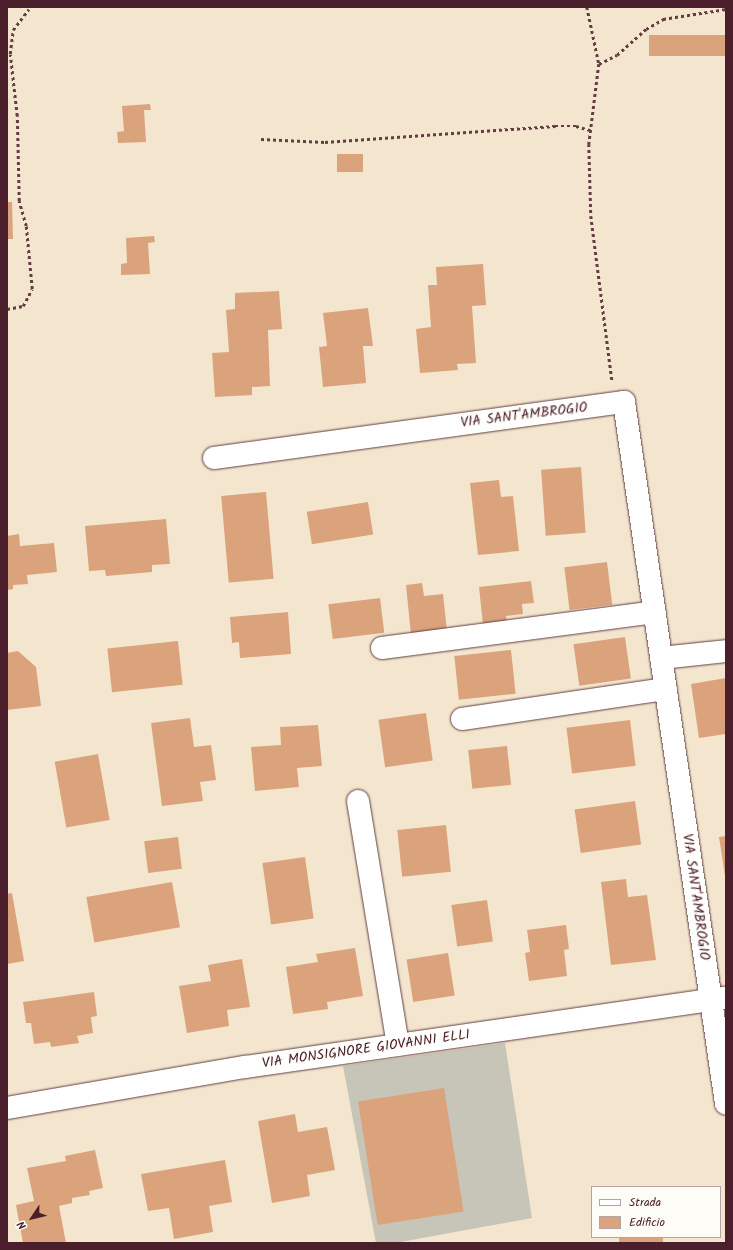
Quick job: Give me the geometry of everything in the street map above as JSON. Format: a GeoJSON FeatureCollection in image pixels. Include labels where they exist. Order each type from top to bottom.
{"type":"FeatureCollection","features":[{"type":"Feature","properties":{"kind":"street","name":"VIA SANT'AMBROGIO"},"geometry":{"type":"LineString","coordinates":[[214,458],[624,402],[661,658],[719,998],[726,1104]]}},
{"type":"Feature","properties":{"kind":"street"},"geometry":{"type":"LineString","coordinates":[[382,648],[655,612]]}},
{"type":"Feature","properties":{"kind":"street"},"geometry":{"type":"LineString","coordinates":[[661,658],[726,651]]}},
{"type":"Feature","properties":{"kind":"street"},"geometry":{"type":"LineString","coordinates":[[462,719],[666,689]]}},
{"type":"Feature","properties":{"kind":"street"},"geometry":{"type":"LineString","coordinates":[[358,801],[398,1045]]}},
{"type":"Feature","properties":{"kind":"street","name":"VIA MONSIGNORE GIOVANNI ELLI"},"geometry":{"type":"LineString","coordinates":[[7,1108],[245,1067],[719,998]]}},
{"type":"Feature","properties":{"kind":"path"},"geometry":{"type":"LineString","coordinates":[[587,7],[599,64],[590,130],[592,216],[614,403]]}},
{"type":"Feature","properties":{"kind":"path"},"geometry":{"type":"LineString","coordinates":[[7,309],[23,306],[32,289],[26,226],[19,195],[17,116],[10,54],[13,30],[29,9]]}},
{"type":"Feature","properties":{"kind":"path"},"geometry":{"type":"LineString","coordinates":[[599,64],[617,55],[646,29],[663,19],[726,9]]}},
{"type":"Feature","properties":{"kind":"path"},"geometry":{"type":"LineString","coordinates":[[261,139],[325,142],[555,126],[576,126],[590,130]]}},
{"type":"Feature","properties":{"kind":"shaded area"},"geometry":{"type":"Polygon","coordinates":[[[505,1043],[532,1218],[395,1243],[376,1243],[343,1066],[505,1043]]]}},
{"type":"Feature","properties":{"kind":"building"},"geometry":{"type":"Polygon","coordinates":[[[649,35],[726,35],[726,56],[649,56],[649,35]]]}},
{"type":"Feature","properties":{"kind":"building"},"geometry":{"type":"Polygon","coordinates":[[[150,104],[151,110],[144,110],[146,142],[118,143],[117,132],[124,131],[122,106],[150,104]]]}},
{"type":"Feature","properties":{"kind":"building"},"geometry":{"type":"Polygon","coordinates":[[[337,154],[363,154],[363,172],[337,172],[337,154]]]}},
{"type":"Feature","properties":{"kind":"building"},"geometry":{"type":"Polygon","coordinates":[[[7,202],[12,202],[13,239],[7,239],[7,202]]]}},
{"type":"Feature","properties":{"kind":"building"},"geometry":{"type":"Polygon","coordinates":[[[154,236],[155,242],[148,243],[150,274],[121,275],[121,264],[127,263],[126,238],[154,236]]]}},
{"type":"Feature","properties":{"kind":"building"},"geometry":{"type":"Polygon","coordinates":[[[483,264],[486,305],[472,306],[476,363],[457,364],[458,370],[420,373],[416,329],[431,327],[428,285],[437,285],[436,267],[483,264]]]}},
{"type":"Feature","properties":{"kind":"building"},"geometry":{"type":"Polygon","coordinates":[[[279,291],[282,329],[268,330],[270,386],[252,387],[252,395],[215,397],[212,353],[229,352],[226,310],[235,309],[235,293],[279,291]]]}},
{"type":"Feature","properties":{"kind":"building"},"geometry":{"type":"Polygon","coordinates":[[[368,308],[373,346],[363,346],[366,383],[323,387],[319,347],[327,346],[323,313],[368,308]]]}},
{"type":"Feature","properties":{"kind":"building"},"geometry":{"type":"Polygon","coordinates":[[[581,467],[586,533],[546,536],[541,470],[581,467]]]}},
{"type":"Feature","properties":{"kind":"building"},"geometry":{"type":"Polygon","coordinates":[[[499,480],[501,497],[513,496],[519,551],[478,555],[470,483],[499,480]]]}},
{"type":"Feature","properties":{"kind":"building"},"geometry":{"type":"Polygon","coordinates":[[[266,492],[274,579],[229,583],[221,496],[266,492]]]}},
{"type":"Feature","properties":{"kind":"building"},"geometry":{"type":"Polygon","coordinates":[[[368,502],[373,535],[312,544],[307,512],[368,502]]]}},
{"type":"Feature","properties":{"kind":"building"},"geometry":{"type":"Polygon","coordinates":[[[166,519],[170,564],[152,565],[152,572],[106,576],[105,570],[89,571],[85,526],[166,519]]]}},
{"type":"Feature","properties":{"kind":"building"},"geometry":{"type":"Polygon","coordinates":[[[19,534],[20,546],[54,543],[57,572],[27,575],[28,584],[13,585],[13,589],[7,590],[7,536],[19,534]]]}},
{"type":"Feature","properties":{"kind":"building"},"geometry":{"type":"Polygon","coordinates":[[[607,562],[612,605],[570,610],[564,567],[607,562]]]}},
{"type":"Feature","properties":{"kind":"building"},"geometry":{"type":"Polygon","coordinates":[[[531,581],[534,603],[522,604],[523,614],[506,616],[507,622],[483,625],[479,587],[531,581]]]}},
{"type":"Feature","properties":{"kind":"building"},"geometry":{"type":"Polygon","coordinates":[[[422,583],[424,596],[443,594],[447,631],[411,635],[406,585],[422,583]]]}},
{"type":"Feature","properties":{"kind":"building"},"geometry":{"type":"Polygon","coordinates":[[[380,598],[384,633],[333,639],[328,604],[380,598]]]}},
{"type":"Feature","properties":{"kind":"building"},"geometry":{"type":"Polygon","coordinates":[[[288,612],[291,654],[240,658],[239,642],[232,643],[230,617],[288,612]]]}},
{"type":"Feature","properties":{"kind":"building"},"geometry":{"type":"Polygon","coordinates":[[[625,637],[631,679],[579,686],[574,644],[625,637]]]}},
{"type":"Feature","properties":{"kind":"building"},"geometry":{"type":"Polygon","coordinates":[[[178,641],[183,685],[112,692],[107,648],[178,641]]]}},
{"type":"Feature","properties":{"kind":"building"},"geometry":{"type":"Polygon","coordinates":[[[511,650],[516,694],[459,700],[454,656],[511,650]]]}},
{"type":"Feature","properties":{"kind":"building"},"geometry":{"type":"Polygon","coordinates":[[[18,651],[36,667],[41,706],[7,710],[7,653],[18,651]]]}},
{"type":"Feature","properties":{"kind":"building"},"geometry":{"type":"Polygon","coordinates":[[[726,678],[726,734],[699,738],[691,684],[726,678]]]}},
{"type":"Feature","properties":{"kind":"building"},"geometry":{"type":"Polygon","coordinates":[[[426,713],[433,761],[385,767],[378,720],[426,713]]]}},
{"type":"Feature","properties":{"kind":"building"},"geometry":{"type":"Polygon","coordinates":[[[190,718],[194,747],[211,745],[216,780],[200,782],[203,801],[162,806],[151,723],[190,718]]]}},
{"type":"Feature","properties":{"kind":"building"},"geometry":{"type":"Polygon","coordinates":[[[630,720],[636,766],[572,773],[566,728],[630,720]]]}},
{"type":"Feature","properties":{"kind":"building"},"geometry":{"type":"Polygon","coordinates":[[[318,725],[322,766],[297,768],[299,787],[255,791],[251,747],[281,745],[280,727],[318,725]]]}},
{"type":"Feature","properties":{"kind":"building"},"geometry":{"type":"Polygon","coordinates":[[[507,746],[511,785],[472,789],[468,750],[507,746]]]}},
{"type":"Feature","properties":{"kind":"building"},"geometry":{"type":"Polygon","coordinates":[[[98,754],[110,820],[66,828],[55,762],[98,754]]]}},
{"type":"Feature","properties":{"kind":"building"},"geometry":{"type":"Polygon","coordinates":[[[635,801],[641,845],[581,853],[575,809],[635,801]]]}},
{"type":"Feature","properties":{"kind":"building"},"geometry":{"type":"Polygon","coordinates":[[[446,825],[451,872],[402,877],[397,830],[446,825]]]}},
{"type":"Feature","properties":{"kind":"building"},"geometry":{"type":"Polygon","coordinates":[[[726,836],[726,876],[725,876],[719,837],[726,836]]]}},
{"type":"Feature","properties":{"kind":"building"},"geometry":{"type":"Polygon","coordinates":[[[178,837],[182,869],[148,873],[144,841],[178,837]]]}},
{"type":"Feature","properties":{"kind":"building"},"geometry":{"type":"Polygon","coordinates":[[[305,857],[314,918],[271,924],[262,863],[305,857]]]}},
{"type":"Feature","properties":{"kind":"building"},"geometry":{"type":"Polygon","coordinates":[[[626,879],[628,897],[647,895],[656,960],[611,965],[601,882],[626,879]]]}},
{"type":"Feature","properties":{"kind":"building"},"geometry":{"type":"Polygon","coordinates":[[[172,882],[180,927],[94,942],[86,897],[172,882]]]}},
{"type":"Feature","properties":{"kind":"building"},"geometry":{"type":"Polygon","coordinates":[[[12,893],[24,961],[7,964],[7,894],[12,893]]]}},
{"type":"Feature","properties":{"kind":"building"},"geometry":{"type":"Polygon","coordinates":[[[487,900],[493,942],[457,947],[451,905],[487,900]]]}},
{"type":"Feature","properties":{"kind":"building"},"geometry":{"type":"Polygon","coordinates":[[[566,925],[569,949],[564,950],[567,976],[529,981],[525,953],[530,952],[527,930],[566,925]]]}},
{"type":"Feature","properties":{"kind":"building"},"geometry":{"type":"Polygon","coordinates":[[[355,948],[363,996],[327,1002],[328,1009],[293,1014],[286,967],[318,962],[316,954],[355,948]]]}},
{"type":"Feature","properties":{"kind":"building"},"geometry":{"type":"Polygon","coordinates":[[[448,953],[455,995],[413,1002],[407,960],[448,953]]]}},
{"type":"Feature","properties":{"kind":"building"},"geometry":{"type":"Polygon","coordinates":[[[242,959],[250,1007],[227,1010],[229,1026],[187,1033],[179,986],[211,981],[208,965],[242,959]]]}},
{"type":"Feature","properties":{"kind":"building"},"geometry":{"type":"Polygon","coordinates":[[[94,992],[97,1016],[91,1017],[93,1033],[77,1036],[79,1043],[51,1047],[50,1042],[34,1044],[31,1023],[26,1023],[23,1002],[94,992]]]}},
{"type":"Feature","properties":{"kind":"building"},"geometry":{"type":"Polygon","coordinates":[[[444,1088],[464,1211],[378,1225],[358,1102],[444,1088]]]}},
{"type":"Feature","properties":{"kind":"building"},"geometry":{"type":"Polygon","coordinates":[[[295,1114],[298,1132],[327,1127],[335,1170],[307,1175],[310,1196],[272,1203],[258,1121],[295,1114]]]}},
{"type":"Feature","properties":{"kind":"building"},"geometry":{"type":"Polygon","coordinates":[[[95,1150],[103,1188],[89,1191],[90,1195],[72,1198],[72,1203],[59,1206],[66,1243],[23,1243],[16,1205],[34,1201],[27,1168],[66,1161],[65,1156],[95,1150]]]}},
{"type":"Feature","properties":{"kind":"building"},"geometry":{"type":"Polygon","coordinates":[[[225,1160],[232,1202],[209,1206],[213,1232],[174,1239],[169,1208],[148,1211],[141,1174],[225,1160]]]}},
{"type":"Feature","properties":{"kind":"building"},"geometry":{"type":"Polygon","coordinates":[[[619,1238],[663,1238],[663,1243],[619,1243],[619,1238]]]}}]}
